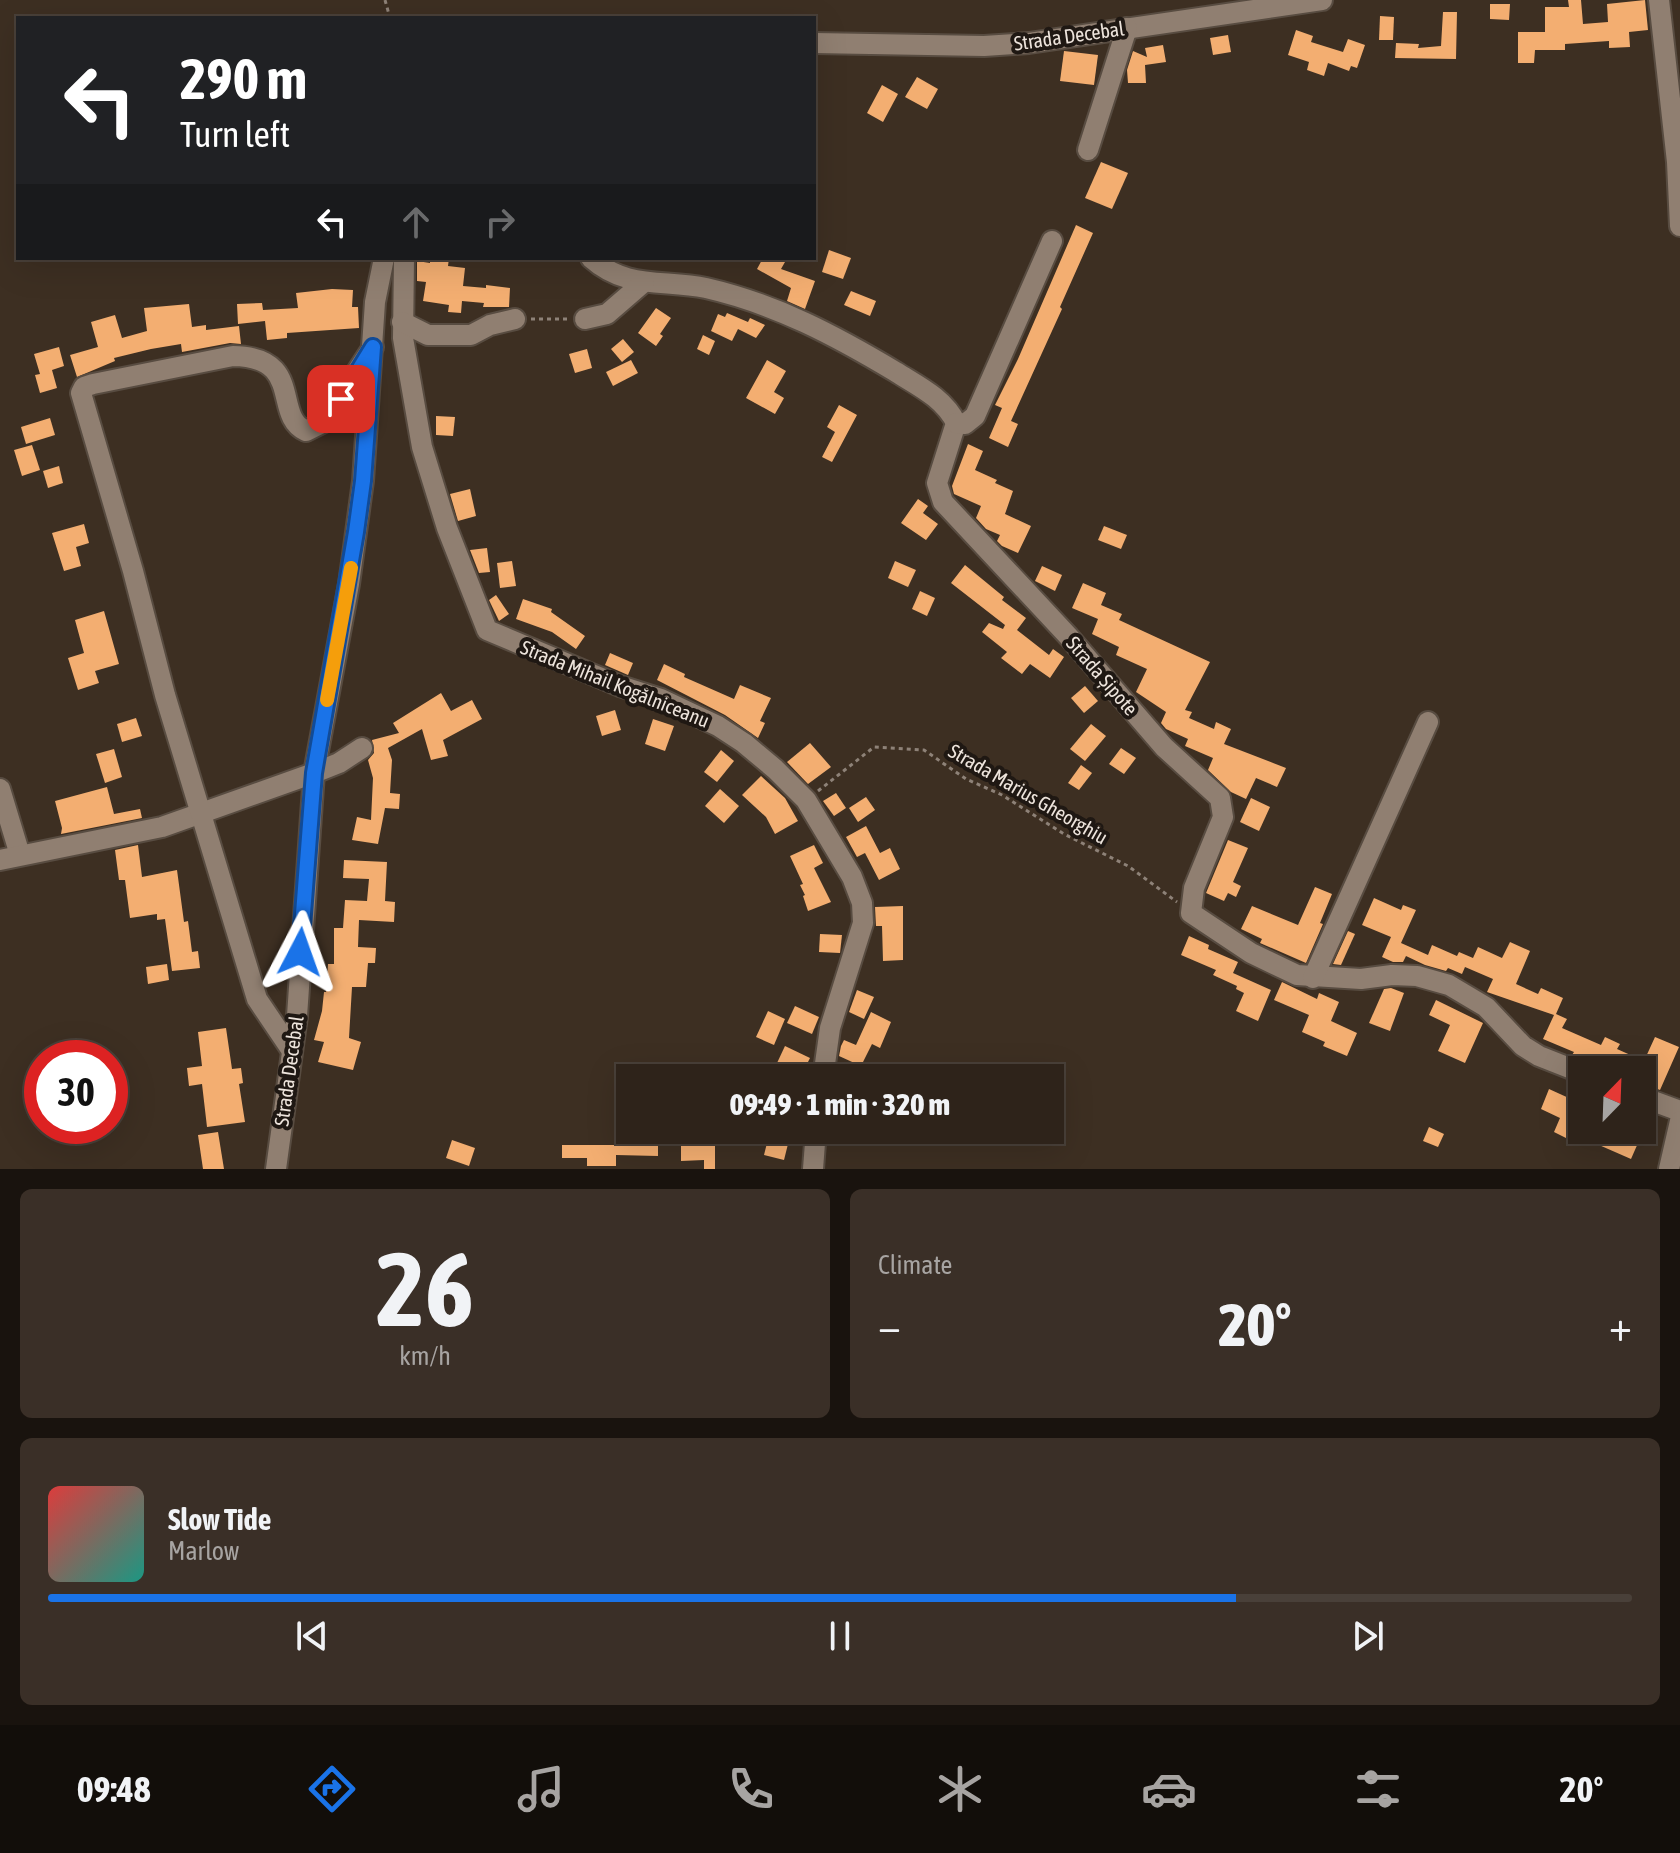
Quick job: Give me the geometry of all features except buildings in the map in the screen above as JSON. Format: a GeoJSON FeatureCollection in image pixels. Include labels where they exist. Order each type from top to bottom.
{"type":"FeatureCollection","features":[{"type":"Feature","properties":{"kind":"street","name":"Strada Decebal"},"geometry":{"type":"LineString","coordinates":[[816,43],[984,46],[1029,43],[1322,0]]}},
{"type":"Feature","properties":{"kind":"street"},"geometry":{"type":"LineString","coordinates":[[1659,0],[1677,162],[1680,226]]}},
{"type":"Feature","properties":{"kind":"street"},"geometry":{"type":"LineString","coordinates":[[1088,150],[1127,28]]}},
{"type":"Feature","properties":{"kind":"street"},"geometry":{"type":"LineString","coordinates":[[593,260],[604,270],[622,278],[703,288],[754,301],[807,321],[921,388],[945,405],[956,423],[965,424],[975,416],[1052,241]]}},
{"type":"Feature","properties":{"kind":"street","name":"Strada Decebal"},"geometry":{"type":"LineString","coordinates":[[276,1169],[292,1051],[314,773],[363,481],[375,302],[384,260]]}},
{"type":"Feature","properties":{"kind":"street","name":"Strada Mihail Kogălniceanu"},"geometry":{"type":"LineString","coordinates":[[404,260],[402,322],[422,447],[447,528],[487,630],[620,686],[661,699],[744,743],[806,800],[852,877],[862,903],[863,923],[830,1028],[825,1064]]}},
{"type":"Feature","properties":{"kind":"street"},"geometry":{"type":"LineString","coordinates":[[585,319],[607,314],[644,282]]}},
{"type":"Feature","properties":{"kind":"street"},"geometry":{"type":"LineString","coordinates":[[402,322],[428,335],[471,335],[490,325],[515,319]]}},
{"type":"Feature","properties":{"kind":"street"},"geometry":{"type":"LineString","coordinates":[[292,1051],[257,999],[165,695],[81,393],[84,387],[93,384],[233,356],[250,357],[260,359],[280,377],[294,422],[306,431],[324,422],[373,347]]}},
{"type":"Feature","properties":{"kind":"street","name":"Strada Șipote"},"geometry":{"type":"LineString","coordinates":[[956,423],[937,483],[943,502],[1069,637],[1164,747],[1220,798],[1223,817],[1194,888],[1191,913]]}},
{"type":"Feature","properties":{"kind":"street"},"geometry":{"type":"LineString","coordinates":[[1313,978],[1428,722]]}},
{"type":"Feature","properties":{"kind":"street"},"geometry":{"type":"LineString","coordinates":[[0,789],[10,858],[162,827],[314,773],[339,763],[362,748]]}},
{"type":"Feature","properties":{"kind":"street"},"geometry":{"type":"LineString","coordinates":[[1191,913],[1251,953],[1297,975],[1361,979],[1392,975],[1434,979],[1449,985],[1486,1007],[1523,1046],[1568,1067]]}},
{"type":"Feature","properties":{"kind":"street"},"geometry":{"type":"LineString","coordinates":[[1656,1102],[1680,1111]]}},
{"type":"Feature","properties":{"kind":"street"},"geometry":{"type":"LineString","coordinates":[[1669,1169],[1680,1121]]}},
{"type":"Feature","properties":{"kind":"street"},"geometry":{"type":"LineString","coordinates":[[813,1169],[815,1144]]}},
{"type":"Feature","properties":{"kind":"path"},"geometry":{"type":"LineString","coordinates":[[515,319],[585,319]]}},
{"type":"Feature","properties":{"kind":"path","name":"Strada Marius Gheorghiu"},"geometry":{"type":"LineString","coordinates":[[806,800],[874,747],[924,750],[966,779],[1002,795],[1064,834],[1128,866],[1191,913]]}},
{"type":"Feature","properties":{"kind":"slow traffic"},"geometry":{"type":"LineString","coordinates":[[327,700],[351,568]]}},
{"type":"Feature","properties":{"kind":"route"},"geometry":{"type":"LineString","coordinates":[[300,952],[314,773],[349,584],[363,481],[373,347],[341,399]]}}]}
